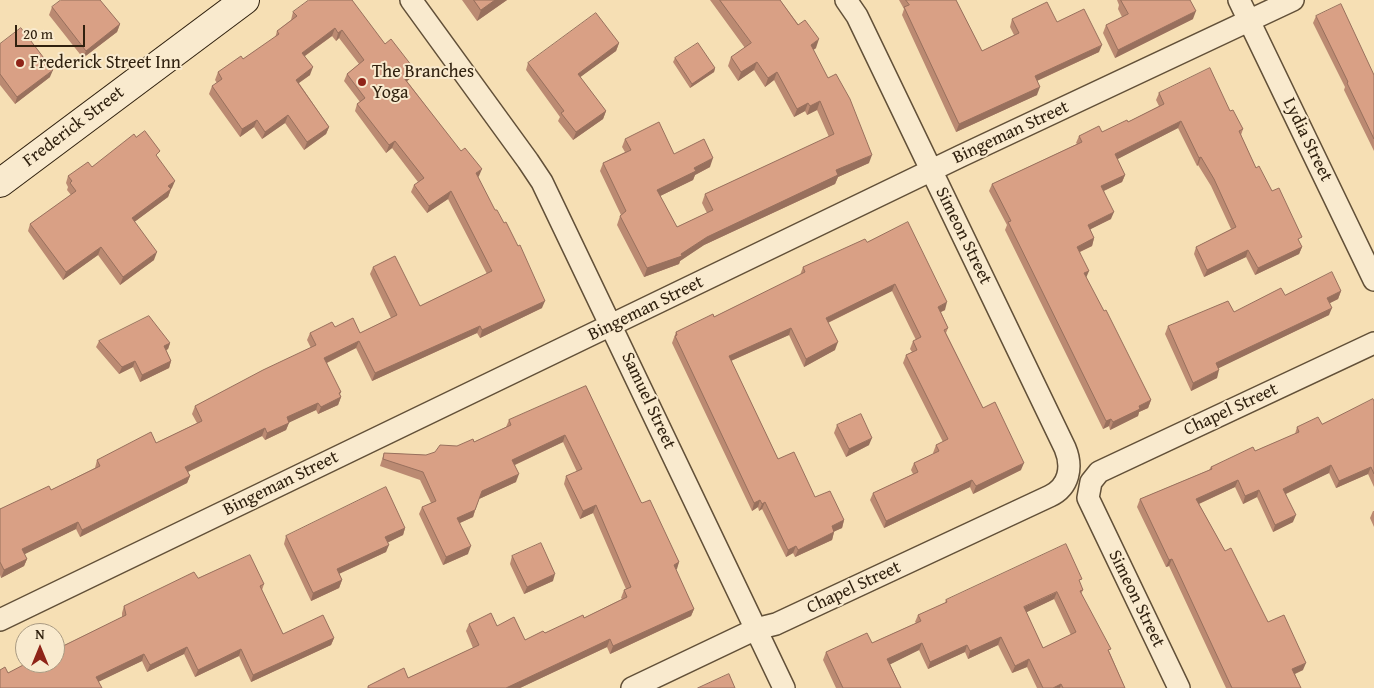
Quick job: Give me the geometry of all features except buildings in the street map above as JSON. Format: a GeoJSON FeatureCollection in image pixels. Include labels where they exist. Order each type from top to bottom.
{"type":"FeatureCollection","features":[{"type":"Feature","properties":{"kind":"main road","name":"Frederick Street"},"geometry":{"type":"LineString","coordinates":[[0,183],[245,0]]}},
{"type":"Feature","properties":{"kind":"street","name":"Samuel Street"},"geometry":{"type":"LineString","coordinates":[[411,0],[537,175],[612,325],[784,688]]}},
{"type":"Feature","properties":{"kind":"street","name":"Simeon Street"},"geometry":{"type":"LineString","coordinates":[[846,0],[857,16],[1069,458],[1068,477]]}},
{"type":"Feature","properties":{"kind":"street","name":"Lydia Street"},"geometry":{"type":"LineString","coordinates":[[1239,0],[1374,280]]}},
{"type":"Feature","properties":{"kind":"street","name":"Bingeman Street"},"geometry":{"type":"LineString","coordinates":[[0,620],[932,171],[1294,0]]}},
{"type":"Feature","properties":{"kind":"street","name":"Chapel Street"},"geometry":{"type":"LineString","coordinates":[[1091,482],[1099,472],[1374,343]]}},
{"type":"Feature","properties":{"kind":"street","name":"Chapel Street"},"geometry":{"type":"LineString","coordinates":[[632,688],[756,629],[776,624],[1061,491],[1068,477]]}},
{"type":"Feature","properties":{"kind":"street","name":"Simeon Street"},"geometry":{"type":"LineString","coordinates":[[1091,482],[1088,498],[1179,688]]}},
{"type":"Feature","properties":{"kind":"place","name":"Frederick Street Inn"},"geometry":{"type":"Point","coordinates":[20,63]}},
{"type":"Feature","properties":{"kind":"place","name":"The Branches Yoga"},"geometry":{"type":"Point","coordinates":[362,82]}}]}
